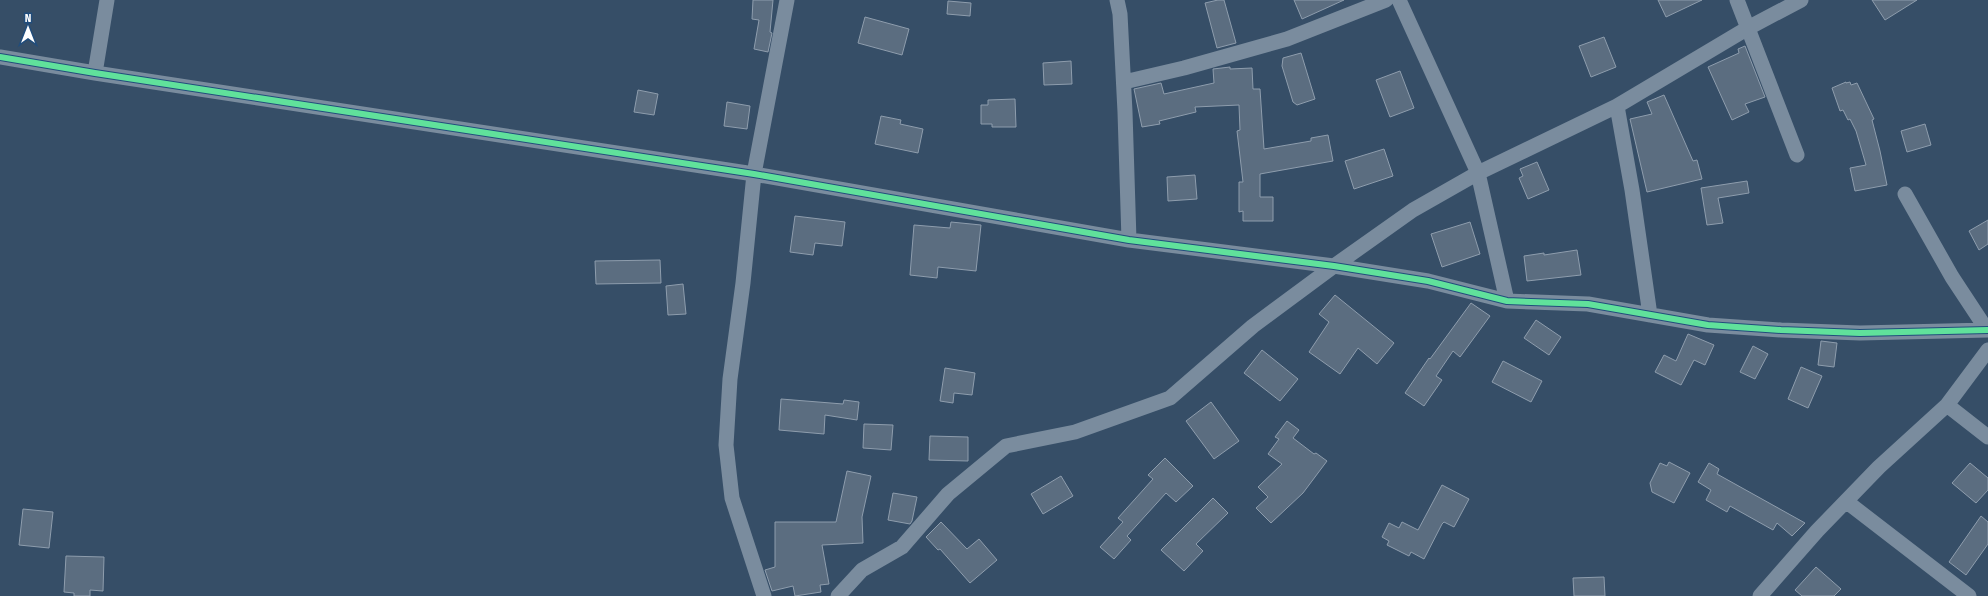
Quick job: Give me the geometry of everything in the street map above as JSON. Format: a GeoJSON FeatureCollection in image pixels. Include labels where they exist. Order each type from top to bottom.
{"type":"FeatureCollection","features":[{"type":"Feature","properties":{"kind":"street"},"geometry":{"type":"LineString","coordinates":[[95,73],[107,0]]}},
{"type":"Feature","properties":{"kind":"street"},"geometry":{"type":"LineString","coordinates":[[764,596],[732,498],[726,445],[730,379],[743,283],[754,174],[787,0]]}},
{"type":"Feature","properties":{"kind":"street"},"geometry":{"type":"LineString","coordinates":[[1117,0],[1120,14],[1124,82],[1129,240]]}},
{"type":"Feature","properties":{"kind":"street"},"geometry":{"type":"LineString","coordinates":[[1124,82],[1184,68],[1288,39],[1386,0]]}},
{"type":"Feature","properties":{"kind":"street"},"geometry":{"type":"LineString","coordinates":[[1398,0],[1478,173],[1506,302]]}},
{"type":"Feature","properties":{"kind":"street"},"geometry":{"type":"LineString","coordinates":[[1736,0],[1797,155]]}},
{"type":"Feature","properties":{"kind":"street"},"geometry":{"type":"LineString","coordinates":[[838,596],[862,570],[902,547],[948,494],[1006,446],[1075,432],[1170,398],[1253,326],[1413,210],[1478,173],[1617,106],[1748,28],[1801,0]]}},
{"type":"Feature","properties":{"kind":"street"},"geometry":{"type":"LineString","coordinates":[[0,57],[95,73],[754,174],[1129,240],[1334,266],[1428,281],[1506,302],[1588,304],[1708,325],[1781,330],[1860,333],[1988,330]]}},
{"type":"Feature","properties":{"kind":"street"},"geometry":{"type":"LineString","coordinates":[[1617,106],[1632,190],[1650,315]]}},
{"type":"Feature","properties":{"kind":"street"},"geometry":{"type":"LineString","coordinates":[[1905,194],[1952,277],[1988,330]]}},
{"type":"Feature","properties":{"kind":"street"},"geometry":{"type":"LineString","coordinates":[[1760,596],[1879,467],[1947,405],[1988,350]]}},
{"type":"Feature","properties":{"kind":"street"},"geometry":{"type":"LineString","coordinates":[[1947,405],[1988,436]]}},
{"type":"Feature","properties":{"kind":"street"},"geometry":{"type":"LineString","coordinates":[[1847,502],[1969,596]]}},
{"type":"Feature","properties":{"kind":"building"},"geometry":{"type":"Polygon","coordinates":[[[753,0],[773,0],[770,32],[772,33],[768,52],[754,49],[759,20],[752,19],[753,0]]]}},
{"type":"Feature","properties":{"kind":"building"},"geometry":{"type":"Polygon","coordinates":[[[1224,0],[1236,43],[1217,48],[1205,3],[1224,0]]]}},
{"type":"Feature","properties":{"kind":"building"},"geometry":{"type":"Polygon","coordinates":[[[1294,0],[1344,0],[1302,19],[1294,0]]]}},
{"type":"Feature","properties":{"kind":"building"},"geometry":{"type":"Polygon","coordinates":[[[1658,0],[1702,0],[1666,17],[1658,0]]]}},
{"type":"Feature","properties":{"kind":"building"},"geometry":{"type":"Polygon","coordinates":[[[1872,0],[1917,0],[1885,20],[1872,0]]]}},
{"type":"Feature","properties":{"kind":"building"},"geometry":{"type":"Polygon","coordinates":[[[948,1],[971,3],[970,16],[947,14],[948,1]]]}},
{"type":"Feature","properties":{"kind":"building"},"geometry":{"type":"Polygon","coordinates":[[[865,17],[909,29],[902,55],[858,43],[865,17]]]}},
{"type":"Feature","properties":{"kind":"building"},"geometry":{"type":"Polygon","coordinates":[[[1604,37],[1616,67],[1591,77],[1579,46],[1604,37]]]}},
{"type":"Feature","properties":{"kind":"building"},"geometry":{"type":"Polygon","coordinates":[[[1745,46],[1765,97],[1745,104],[1749,112],[1732,120],[1708,67],[1739,53],[1738,49],[1745,46]]]}},
{"type":"Feature","properties":{"kind":"building"},"geometry":{"type":"Polygon","coordinates":[[[1301,53],[1315,99],[1297,105],[1293,102],[1282,66],[1283,58],[1301,53]]]}},
{"type":"Feature","properties":{"kind":"building"},"geometry":{"type":"Polygon","coordinates":[[[1071,61],[1072,84],[1044,85],[1043,63],[1071,61]]]}},
{"type":"Feature","properties":{"kind":"building"},"geometry":{"type":"Polygon","coordinates":[[[1230,67],[1230,69],[1252,68],[1253,89],[1260,89],[1264,149],[1311,141],[1311,138],[1328,135],[1333,161],[1260,174],[1260,197],[1273,197],[1273,221],[1243,221],[1243,211],[1239,212],[1239,182],[1243,182],[1237,131],[1240,130],[1239,105],[1195,107],[1196,112],[1159,121],[1160,124],[1142,127],[1134,89],[1161,83],[1164,94],[1214,83],[1213,69],[1230,67]]]}},
{"type":"Feature","properties":{"kind":"building"},"geometry":{"type":"Polygon","coordinates":[[[1400,71],[1414,108],[1390,117],[1376,80],[1400,71]]]}},
{"type":"Feature","properties":{"kind":"building"},"geometry":{"type":"Polygon","coordinates":[[[1846,82],[1850,82],[1851,85],[1857,83],[1874,119],[1872,120],[1887,185],[1855,191],[1850,168],[1866,165],[1856,131],[1850,119],[1848,120],[1843,110],[1840,111],[1832,88],[1846,82]]]}},
{"type":"Feature","properties":{"kind":"building"},"geometry":{"type":"Polygon","coordinates":[[[638,90],[658,94],[654,115],[634,112],[638,90]]]}},
{"type":"Feature","properties":{"kind":"building"},"geometry":{"type":"Polygon","coordinates":[[[1664,95],[1693,161],[1697,160],[1702,179],[1647,192],[1630,119],[1652,114],[1647,102],[1664,95]]]}},
{"type":"Feature","properties":{"kind":"building"},"geometry":{"type":"Polygon","coordinates":[[[1015,99],[1016,127],[992,127],[992,124],[981,124],[981,105],[988,105],[988,100],[1015,99]]]}},
{"type":"Feature","properties":{"kind":"building"},"geometry":{"type":"Polygon","coordinates":[[[727,102],[750,106],[747,129],[724,126],[727,102]]]}},
{"type":"Feature","properties":{"kind":"building"},"geometry":{"type":"Polygon","coordinates":[[[881,116],[901,120],[900,124],[923,129],[918,153],[875,144],[881,116]]]}},
{"type":"Feature","properties":{"kind":"building"},"geometry":{"type":"Polygon","coordinates":[[[1925,124],[1931,145],[1907,152],[1901,131],[1925,124]]]}},
{"type":"Feature","properties":{"kind":"building"},"geometry":{"type":"Polygon","coordinates":[[[1384,149],[1393,176],[1354,189],[1345,161],[1384,149]]]}},
{"type":"Feature","properties":{"kind":"building"},"geometry":{"type":"Polygon","coordinates":[[[1537,162],[1549,190],[1528,199],[1519,178],[1523,176],[1520,169],[1537,162]]]}},
{"type":"Feature","properties":{"kind":"building"},"geometry":{"type":"Polygon","coordinates":[[[1195,175],[1197,199],[1168,201],[1167,177],[1195,175]]]}},
{"type":"Feature","properties":{"kind":"building"},"geometry":{"type":"Polygon","coordinates":[[[1747,181],[1749,193],[1718,198],[1723,223],[1707,225],[1701,188],[1747,181]]]}},
{"type":"Feature","properties":{"kind":"building"},"geometry":{"type":"Polygon","coordinates":[[[795,216],[845,222],[842,246],[815,243],[813,255],[790,252],[795,216]]]}},
{"type":"Feature","properties":{"kind":"building"},"geometry":{"type":"Polygon","coordinates":[[[1988,220],[1988,244],[1979,250],[1969,231],[1988,220]]]}},
{"type":"Feature","properties":{"kind":"building"},"geometry":{"type":"Polygon","coordinates":[[[951,222],[981,225],[976,271],[938,267],[937,278],[910,275],[914,225],[950,228],[951,222]]]}},
{"type":"Feature","properties":{"kind":"building"},"geometry":{"type":"Polygon","coordinates":[[[1470,222],[1480,254],[1442,267],[1431,234],[1470,222]]]}},
{"type":"Feature","properties":{"kind":"building"},"geometry":{"type":"Polygon","coordinates":[[[1577,250],[1581,275],[1527,281],[1524,256],[1544,253],[1544,255],[1577,250]]]}},
{"type":"Feature","properties":{"kind":"building"},"geometry":{"type":"Polygon","coordinates":[[[660,260],[661,283],[596,284],[595,261],[660,260]]]}},
{"type":"Feature","properties":{"kind":"building"},"geometry":{"type":"Polygon","coordinates":[[[683,284],[686,314],[668,315],[666,286],[683,284]]]}},
{"type":"Feature","properties":{"kind":"building"},"geometry":{"type":"Polygon","coordinates":[[[1335,295],[1394,343],[1377,364],[1358,348],[1340,374],[1309,352],[1329,322],[1319,314],[1335,295]]]}},
{"type":"Feature","properties":{"kind":"building"},"geometry":{"type":"Polygon","coordinates":[[[1471,303],[1490,316],[1460,357],[1453,351],[1436,376],[1442,380],[1424,406],[1405,393],[1429,358],[1430,359],[1471,303]]]}},
{"type":"Feature","properties":{"kind":"building"},"geometry":{"type":"Polygon","coordinates":[[[1536,320],[1561,337],[1549,355],[1524,338],[1536,320]]]}},
{"type":"Feature","properties":{"kind":"building"},"geometry":{"type":"Polygon","coordinates":[[[1688,334],[1714,345],[1705,365],[1694,360],[1681,385],[1655,372],[1664,355],[1676,361],[1688,334]]]}},
{"type":"Feature","properties":{"kind":"building"},"geometry":{"type":"Polygon","coordinates":[[[1821,341],[1837,343],[1834,367],[1818,365],[1821,341]]]}},
{"type":"Feature","properties":{"kind":"building"},"geometry":{"type":"Polygon","coordinates":[[[1753,346],[1768,354],[1755,379],[1740,372],[1753,346]]]}},
{"type":"Feature","properties":{"kind":"building"},"geometry":{"type":"Polygon","coordinates":[[[1262,350],[1298,379],[1280,401],[1244,373],[1262,350]]]}},
{"type":"Feature","properties":{"kind":"building"},"geometry":{"type":"Polygon","coordinates":[[[1503,361],[1542,381],[1531,402],[1492,382],[1503,361]]]}},
{"type":"Feature","properties":{"kind":"building"},"geometry":{"type":"Polygon","coordinates":[[[1801,367],[1822,376],[1808,408],[1788,399],[1801,367]]]}},
{"type":"Feature","properties":{"kind":"building"},"geometry":{"type":"Polygon","coordinates":[[[945,368],[975,373],[972,395],[954,393],[953,403],[940,401],[945,368]]]}},
{"type":"Feature","properties":{"kind":"building"},"geometry":{"type":"Polygon","coordinates":[[[781,399],[843,404],[844,400],[859,402],[857,420],[825,415],[824,434],[779,430],[781,399]]]}},
{"type":"Feature","properties":{"kind":"building"},"geometry":{"type":"Polygon","coordinates":[[[1211,402],[1239,441],[1214,459],[1186,421],[1211,402]]]}},
{"type":"Feature","properties":{"kind":"building"},"geometry":{"type":"Polygon","coordinates":[[[1287,421],[1299,430],[1293,438],[1314,454],[1316,453],[1327,461],[1303,493],[1271,523],[1256,508],[1268,497],[1258,487],[1282,464],[1268,454],[1279,439],[1275,437],[1287,421]]]}},
{"type":"Feature","properties":{"kind":"building"},"geometry":{"type":"Polygon","coordinates":[[[864,424],[893,425],[891,450],[863,448],[864,424]]]}},
{"type":"Feature","properties":{"kind":"building"},"geometry":{"type":"Polygon","coordinates":[[[930,436],[968,437],[968,461],[929,460],[930,436]]]}},
{"type":"Feature","properties":{"kind":"building"},"geometry":{"type":"Polygon","coordinates":[[[1165,458],[1193,486],[1176,502],[1166,493],[1127,536],[1131,540],[1114,559],[1100,547],[1123,522],[1118,518],[1153,479],[1148,475],[1165,458]]]}},
{"type":"Feature","properties":{"kind":"building"},"geometry":{"type":"Polygon","coordinates":[[[1669,462],[1690,473],[1674,503],[1652,492],[1650,483],[1660,463],[1667,466],[1669,462]]]}},
{"type":"Feature","properties":{"kind":"building"},"geometry":{"type":"Polygon","coordinates":[[[1709,463],[1719,469],[1717,474],[1805,523],[1792,536],[1777,523],[1773,530],[1730,506],[1727,512],[1706,500],[1711,490],[1698,482],[1709,463]]]}},
{"type":"Feature","properties":{"kind":"building"},"geometry":{"type":"Polygon","coordinates":[[[1970,463],[1988,478],[1988,490],[1976,503],[1952,483],[1970,463]]]}},
{"type":"Feature","properties":{"kind":"building"},"geometry":{"type":"Polygon","coordinates":[[[847,471],[871,476],[862,517],[863,543],[822,545],[829,584],[820,585],[821,592],[795,596],[793,586],[772,591],[765,570],[775,567],[775,522],[836,522],[847,471]]]}},
{"type":"Feature","properties":{"kind":"building"},"geometry":{"type":"Polygon","coordinates":[[[1061,476],[1073,496],[1043,514],[1031,494],[1061,476]]]}},
{"type":"Feature","properties":{"kind":"building"},"geometry":{"type":"Polygon","coordinates":[[[1442,485],[1469,499],[1454,527],[1444,522],[1442,524],[1424,559],[1411,552],[1409,556],[1387,545],[1389,541],[1382,537],[1389,523],[1399,528],[1402,522],[1418,530],[1442,485]]]}},
{"type":"Feature","properties":{"kind":"building"},"geometry":{"type":"Polygon","coordinates":[[[893,493],[917,497],[910,524],[888,520],[893,493]]]}},
{"type":"Feature","properties":{"kind":"building"},"geometry":{"type":"Polygon","coordinates":[[[1213,498],[1228,513],[1196,544],[1203,551],[1184,571],[1161,550],[1213,498]]]}},
{"type":"Feature","properties":{"kind":"building"},"geometry":{"type":"Polygon","coordinates":[[[23,509],[53,512],[49,548],[19,545],[23,509]]]}},
{"type":"Feature","properties":{"kind":"building"},"geometry":{"type":"Polygon","coordinates":[[[1981,516],[1988,522],[1988,544],[1966,575],[1949,562],[1981,516]]]}},
{"type":"Feature","properties":{"kind":"building"},"geometry":{"type":"Polygon","coordinates":[[[941,522],[967,549],[979,539],[997,560],[970,583],[940,549],[938,550],[926,537],[941,522]]]}},
{"type":"Feature","properties":{"kind":"building"},"geometry":{"type":"Polygon","coordinates":[[[66,556],[104,557],[103,591],[90,590],[90,596],[74,596],[74,593],[64,592],[66,556]]]}},
{"type":"Feature","properties":{"kind":"building"},"geometry":{"type":"Polygon","coordinates":[[[1816,567],[1841,589],[1834,596],[1802,596],[1795,590],[1816,567]]]}},
{"type":"Feature","properties":{"kind":"building"},"geometry":{"type":"Polygon","coordinates":[[[1604,577],[1605,596],[1574,596],[1573,578],[1604,577]]]}},
{"type":"Feature","properties":{"kind":"cycle path"},"geometry":{"type":"LineString","coordinates":[[0,57],[95,73],[754,174],[1129,240],[1334,266],[1428,281],[1507,301],[1588,304],[1708,325],[1781,330],[1860,333],[1988,330]]}}]}
